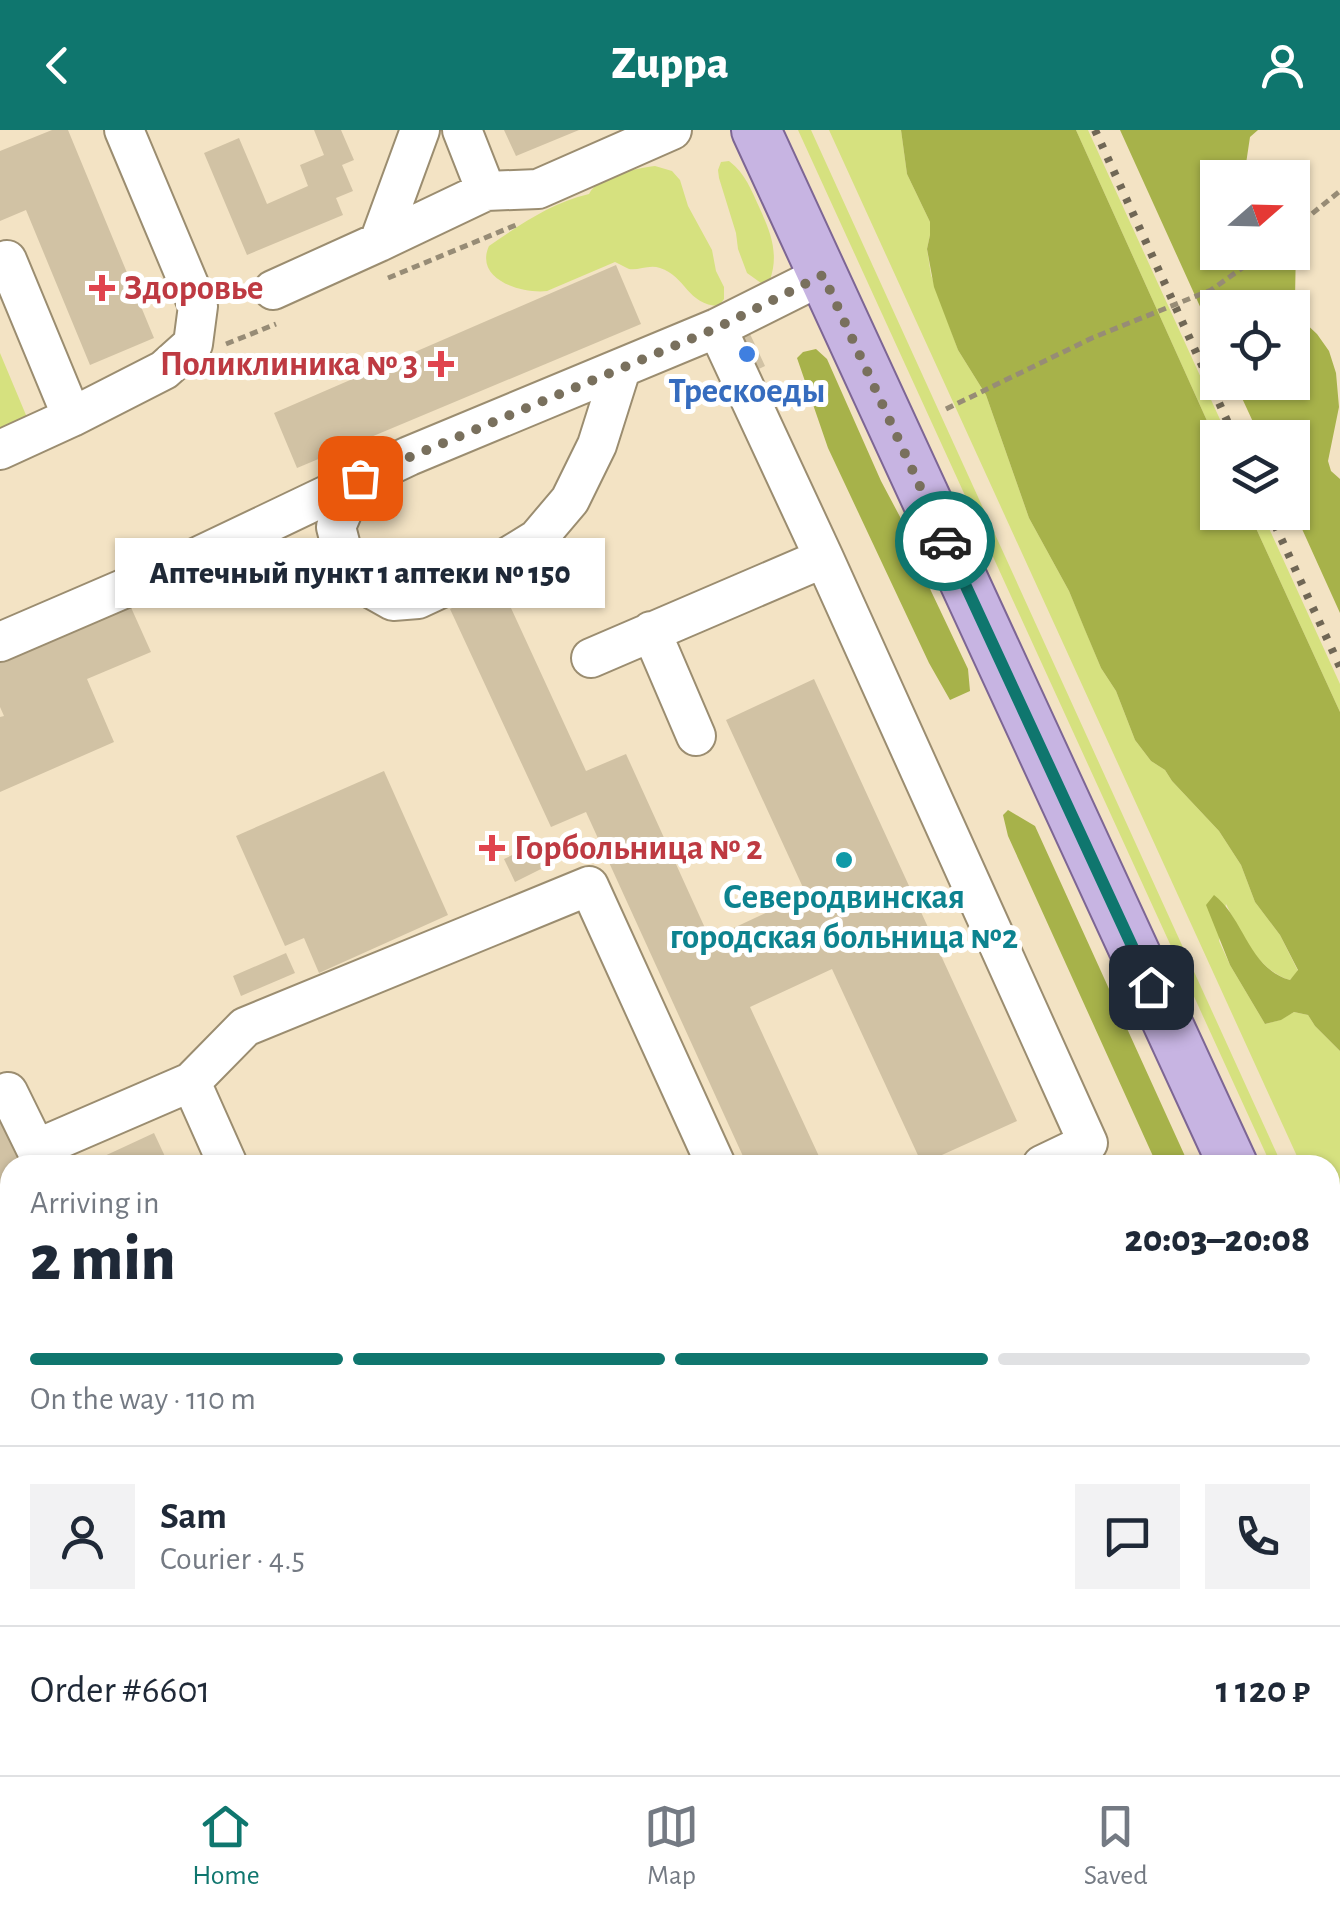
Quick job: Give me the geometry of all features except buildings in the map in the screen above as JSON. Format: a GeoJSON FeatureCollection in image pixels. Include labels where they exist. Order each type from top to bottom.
{"type":"FeatureCollection","features":[{"type":"Feature","properties":{"kind":"main road"},"geometry":{"type":"LineString","coordinates":[[756,130],[1228,1155]]}},
{"type":"Feature","properties":{"kind":"street"},"geometry":{"type":"LineString","coordinates":[[0,450],[164,370],[192,344],[198,306],[124,130]]}},
{"type":"Feature","properties":{"kind":"street"},"geometry":{"type":"LineString","coordinates":[[378,242],[420,130]]}},
{"type":"Feature","properties":{"kind":"street"},"geometry":{"type":"LineString","coordinates":[[462,130],[486,190]]}},
{"type":"Feature","properties":{"kind":"street"},"geometry":{"type":"LineString","coordinates":[[281,304],[378,242],[486,190],[538,189],[672,130]]}},
{"type":"Feature","properties":{"kind":"street"},"geometry":{"type":"LineString","coordinates":[[0,263],[6,260],[72,418]]}},
{"type":"Feature","properties":{"kind":"street"},"geometry":{"type":"LineString","coordinates":[[0,642],[193,558],[360,478],[717,328],[823,275]]}},
{"type":"Feature","properties":{"kind":"street"},"geometry":{"type":"LineString","coordinates":[[717,328],[1088,1143],[1063,1155]]}},
{"type":"Feature","properties":{"kind":"street"},"geometry":{"type":"LineString","coordinates":[[360,478],[336,527],[344,558],[361,583],[393,601],[418,599],[538,540],[570,500],[584,473],[621,369]]}},
{"type":"Feature","properties":{"kind":"street"},"geometry":{"type":"LineString","coordinates":[[592,658],[824,558]]}},
{"type":"Feature","properties":{"kind":"street"},"geometry":{"type":"LineString","coordinates":[[652,631],[696,736]]}},
{"type":"Feature","properties":{"kind":"street"},"geometry":{"type":"LineString","coordinates":[[8,1092],[36,1148],[191,1082],[245,1028],[589,886],[711,1155]]}},
{"type":"Feature","properties":{"kind":"street"},"geometry":{"type":"LineString","coordinates":[[191,1082],[224,1155]]}},
{"type":"Feature","properties":{"kind":"path"},"geometry":{"type":"LineString","coordinates":[[1310,215],[1340,190]]}},
{"type":"Feature","properties":{"kind":"path"},"geometry":{"type":"LineString","coordinates":[[380,281],[524,222]]}},
{"type":"Feature","properties":{"kind":"path"},"geometry":{"type":"LineString","coordinates":[[946,409],[1092,338],[1212,290],[1240,270]]}},
{"type":"Feature","properties":{"kind":"path"},"geometry":{"type":"LineString","coordinates":[[218,348],[281,304]]}},
{"type":"Feature","properties":{"kind":"green space"},"geometry":{"type":"Polygon","coordinates":[[[798,130],[811,130],[1277,1155],[1266,1155],[798,130]]]}},
{"type":"Feature","properties":{"kind":"green space"},"geometry":{"type":"Polygon","coordinates":[[[829,130],[901,130],[907,174],[930,222],[927,249],[931,275],[958,350],[986,395],[1029,518],[1069,591],[1135,740],[1219,831],[1241,865],[1255,902],[1280,935],[1298,971],[1290,980],[1268,968],[1251,949],[1226,904],[1219,941],[1230,965],[1265,1024],[1294,1012],[1308,1015],[1340,1051],[1340,1155],[1296,1155],[829,130]]]}},
{"type":"Feature","properties":{"kind":"green space"},"geometry":{"type":"Polygon","coordinates":[[[901,130],[1076,130],[1207,420],[1200,420],[1200,530],[1257,530],[1340,712],[1340,1051],[1308,1015],[1294,1012],[1265,1024],[1230,965],[1206,905],[1214,895],[1265,965],[1290,980],[1298,970],[1280,935],[1255,902],[1241,865],[1219,831],[1135,740],[1069,591],[1029,518],[986,395],[958,350],[934,287],[927,249],[930,222],[907,174],[901,130]]]}},
{"type":"Feature","properties":{"kind":"green space"},"geometry":{"type":"Polygon","coordinates":[[[1076,130],[1088,130],[1200,376],[1200,400],[1211,400],[1220,420],[1207,420],[1076,130]]]}},
{"type":"Feature","properties":{"kind":"green space"},"geometry":{"type":"Polygon","coordinates":[[[1120,130],[1258,130],[1250,137],[1247,160],[1200,160],[1200,270],[1296,270],[1295,290],[1200,290],[1200,306],[1120,130]]]}},
{"type":"Feature","properties":{"kind":"green space"},"geometry":{"type":"Polygon","coordinates":[[[729,161],[748,183],[770,235],[773,270],[770,280],[761,283],[747,273],[719,178],[721,162],[729,161]]]}},
{"type":"Feature","properties":{"kind":"green space"},"geometry":{"type":"Polygon","coordinates":[[[655,166],[672,171],[680,180],[688,206],[712,250],[724,287],[724,299],[719,306],[700,301],[676,277],[656,267],[629,269],[615,262],[547,291],[536,291],[503,282],[488,267],[489,246],[525,222],[589,194],[609,178],[655,166]]]}},
{"type":"Feature","properties":{"kind":"green space"},"geometry":{"type":"Polygon","coordinates":[[[1310,327],[1329,351],[1336,373],[1339,407],[1328,461],[1331,471],[1340,479],[1340,613],[1302,530],[1310,530],[1310,420],[1252,420],[1243,400],[1310,400],[1310,327]]]}},
{"type":"Feature","properties":{"kind":"green space"},"geometry":{"type":"Polygon","coordinates":[[[816,349],[827,359],[968,669],[970,691],[950,700],[828,448],[797,358],[816,349]]]}},
{"type":"Feature","properties":{"kind":"green space"},"geometry":{"type":"Polygon","coordinates":[[[0,353],[31,427],[0,440],[0,353]]]}},
{"type":"Feature","properties":{"kind":"green space"},"geometry":{"type":"Polygon","coordinates":[[[1257,530],[1270,530],[1340,684],[1340,712],[1257,530]]]}},
{"type":"Feature","properties":{"kind":"green space"},"geometry":{"type":"Polygon","coordinates":[[[1008,810],[1035,826],[1184,1155],[1152,1155],[1008,836],[1003,815],[1008,810]]]}},
{"type":"Feature","properties":{"kind":"railway"},"geometry":{"type":"LineString","coordinates":[[1095,130],[1227,420]]}},
{"type":"Feature","properties":{"kind":"railway"},"geometry":{"type":"LineString","coordinates":[[1277,530],[1340,667]]}},
{"type":"Feature","properties":{"kind":"way so far"},"geometry":{"type":"LineString","coordinates":[[360,478],[717,328],[823,275],[945,541]]}},
{"type":"Feature","properties":{"kind":"place","name":"Здоровье"},"geometry":{"type":"Point","coordinates":[102,288]}},
{"type":"Feature","properties":{"kind":"place","name":"Трескоеды"},"geometry":{"type":"Point","coordinates":[747,354]}},
{"type":"Feature","properties":{"kind":"place","name":"Поликлиника № 3"},"geometry":{"type":"Point","coordinates":[441,364]}},
{"type":"Feature","properties":{"kind":"place","name":"Аптечный пункт 1 аптеки № 150"},"geometry":{"type":"Point","coordinates":[360,478]}},
{"type":"Feature","properties":{"kind":"place","name":"Горбольница № 2"},"geometry":{"type":"Point","coordinates":[492,848]}},
{"type":"Feature","properties":{"kind":"place","name":"Северодвинская городская больница №2"},"geometry":{"type":"Point","coordinates":[844,860]}},
{"type":"Feature","properties":{"kind":"route"},"geometry":{"type":"LineString","coordinates":[[945,541],[1151,987]]}}]}
